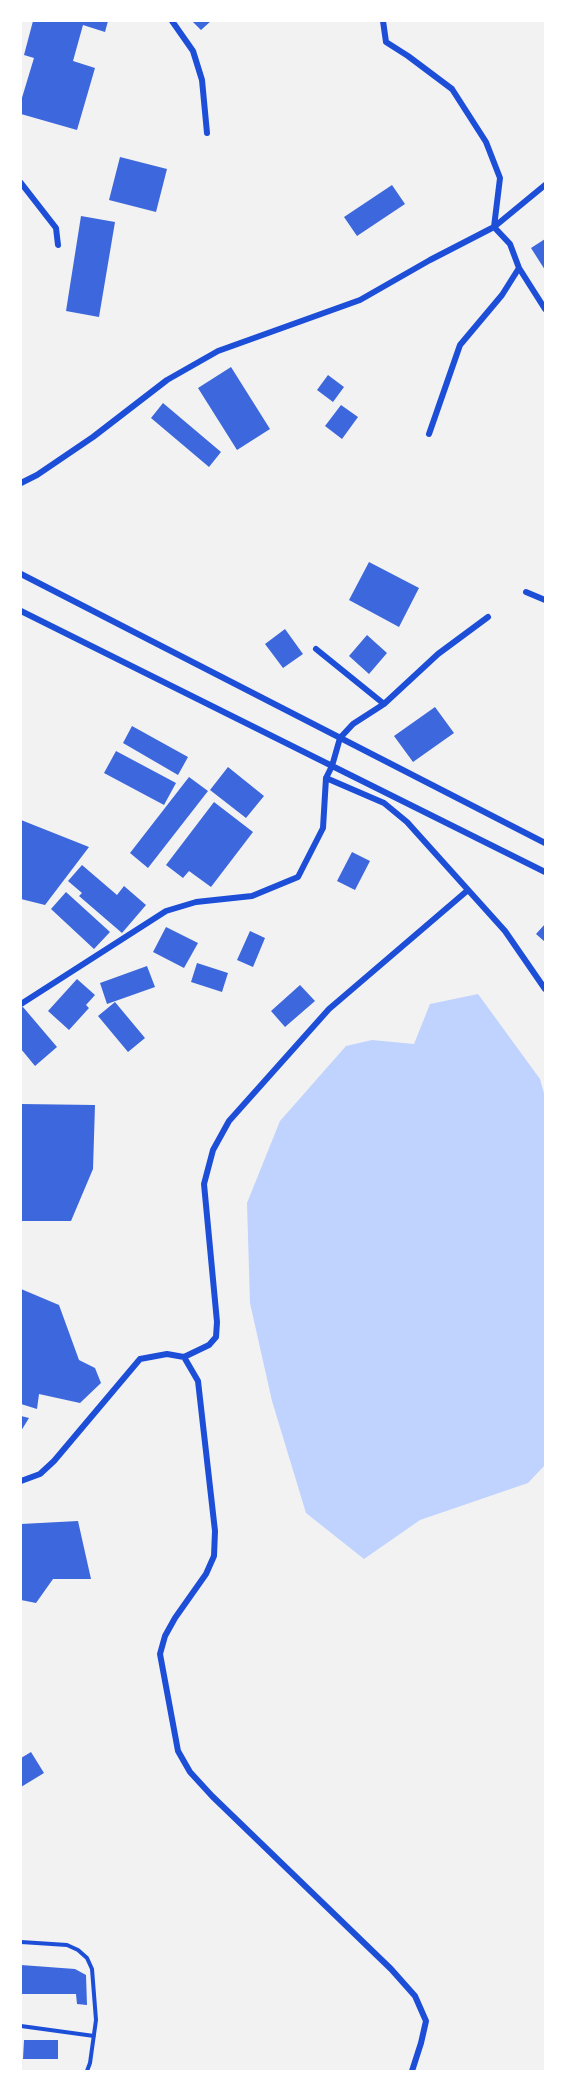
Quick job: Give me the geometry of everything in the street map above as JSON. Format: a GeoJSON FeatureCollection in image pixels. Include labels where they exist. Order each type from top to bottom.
{"type":"FeatureCollection","features":[{"type":"Feature","properties":{"kind":"street"},"geometry":{"type":"LineString","coordinates":[[172,21],[193,51],[202,80],[207,133]]}},
{"type":"Feature","properties":{"kind":"street"},"geometry":{"type":"LineString","coordinates":[[383,21],[386,42],[453,89],[486,142],[500,178],[494,227]]}},
{"type":"Feature","properties":{"kind":"street"},"geometry":{"type":"LineString","coordinates":[[21,183],[56,228],[58,245]]}},
{"type":"Feature","properties":{"kind":"street"},"geometry":{"type":"LineString","coordinates":[[21,483],[37,475],[93,437],[167,380],[218,351],[360,300],[494,227],[545,185]]}},
{"type":"Feature","properties":{"kind":"street"},"geometry":{"type":"LineString","coordinates":[[494,227],[510,244],[519,268],[545,309]]}},
{"type":"Feature","properties":{"kind":"street"},"geometry":{"type":"LineString","coordinates":[[429,434],[460,345],[502,295],[519,268]]}},
{"type":"Feature","properties":{"kind":"street"},"geometry":{"type":"LineString","coordinates":[[21,574],[545,843]]}},
{"type":"Feature","properties":{"kind":"street"},"geometry":{"type":"LineString","coordinates":[[526,592],[545,600]]}},
{"type":"Feature","properties":{"kind":"street"},"geometry":{"type":"LineString","coordinates":[[21,611],[545,872]]}},
{"type":"Feature","properties":{"kind":"street"},"geometry":{"type":"LineString","coordinates":[[21,1004],[166,911],[196,902],[252,896],[298,876],[323,828],[326,778],[340,738],[353,724],[384,704],[438,654],[488,617]]}},
{"type":"Feature","properties":{"kind":"street"},"geometry":{"type":"LineString","coordinates":[[316,649],[384,704]]}},
{"type":"Feature","properties":{"kind":"street"},"geometry":{"type":"LineString","coordinates":[[326,778],[384,803],[407,822],[505,931],[545,989]]}},
{"type":"Feature","properties":{"kind":"street"},"geometry":{"type":"LineString","coordinates":[[21,1480],[40,1474],[54,1461],[140,1359],[167,1354],[184,1357],[209,1345],[216,1337],[217,1322],[204,1184],[213,1150],[229,1120],[329,1009],[468,890]]}},
{"type":"Feature","properties":{"kind":"street"},"geometry":{"type":"LineString","coordinates":[[184,1357],[198,1381],[215,1531],[214,1556],[206,1574],[175,1618],[165,1636],[160,1654],[178,1751],[190,1772],[212,1796],[416,1996],[426,2021],[411,2071]]}},
{"type":"Feature","properties":{"kind":"lane"},"geometry":{"type":"LineString","coordinates":[[21,1942],[67,1945],[78,1950],[87,1958],[92,1969],[96,2020],[87,2071]]}},
{"type":"Feature","properties":{"kind":"lane"},"geometry":{"type":"LineString","coordinates":[[21,2026],[94,2036]]}},
{"type":"Feature","properties":{"kind":"water"},"geometry":{"type":"Polygon","coordinates":[[[478,994],[540,1079],[545,1097],[545,1465],[528,1483],[420,1520],[364,1559],[306,1513],[272,1401],[250,1303],[247,1203],[280,1121],[346,1046],[372,1040],[414,1044],[430,1004],[478,994]]]}},
{"type":"Feature","properties":{"kind":"building"},"geometry":{"type":"Polygon","coordinates":[[[33,21],[108,21],[105,32],[83,25],[73,61],[95,68],[77,130],[21,114],[21,101],[34,58],[24,55],[33,21]]]}},
{"type":"Feature","properties":{"kind":"building"},"geometry":{"type":"Polygon","coordinates":[[[192,21],[211,21],[201,30],[192,21]]]}},
{"type":"Feature","properties":{"kind":"building"},"geometry":{"type":"Polygon","coordinates":[[[120,157],[167,169],[156,212],[109,200],[120,157]]]}},
{"type":"Feature","properties":{"kind":"building"},"geometry":{"type":"Polygon","coordinates":[[[392,185],[405,204],[357,236],[344,217],[392,185]]]}},
{"type":"Feature","properties":{"kind":"building"},"geometry":{"type":"Polygon","coordinates":[[[81,216],[115,222],[99,317],[66,311],[81,216]]]}},
{"type":"Feature","properties":{"kind":"building"},"geometry":{"type":"Polygon","coordinates":[[[545,239],[545,270],[531,248],[545,239]]]}},
{"type":"Feature","properties":{"kind":"building"},"geometry":{"type":"Polygon","coordinates":[[[231,367],[270,429],[237,450],[198,388],[231,367]]]}},
{"type":"Feature","properties":{"kind":"building"},"geometry":{"type":"Polygon","coordinates":[[[328,375],[344,387],[333,402],[317,390],[328,375]]]}},
{"type":"Feature","properties":{"kind":"building"},"geometry":{"type":"Polygon","coordinates":[[[163,403],[221,452],[209,467],[151,418],[163,403]]]}},
{"type":"Feature","properties":{"kind":"building"},"geometry":{"type":"Polygon","coordinates":[[[341,405],[358,417],[342,439],[325,426],[341,405]]]}},
{"type":"Feature","properties":{"kind":"building"},"geometry":{"type":"Polygon","coordinates":[[[369,562],[419,588],[399,627],[349,600],[369,562]]]}},
{"type":"Feature","properties":{"kind":"building"},"geometry":{"type":"Polygon","coordinates":[[[285,629],[303,654],[283,668],[265,644],[285,629]]]}},
{"type":"Feature","properties":{"kind":"building"},"geometry":{"type":"Polygon","coordinates":[[[367,635],[387,653],[369,674],[349,656],[367,635]]]}},
{"type":"Feature","properties":{"kind":"building"},"geometry":{"type":"Polygon","coordinates":[[[435,707],[454,733],[413,762],[394,736],[435,707]]]}},
{"type":"Feature","properties":{"kind":"building"},"geometry":{"type":"Polygon","coordinates":[[[132,726],[188,757],[178,775],[123,743],[132,726]]]}},
{"type":"Feature","properties":{"kind":"building"},"geometry":{"type":"Polygon","coordinates":[[[116,751],[176,783],[164,805],[104,773],[116,751]]]}},
{"type":"Feature","properties":{"kind":"building"},"geometry":{"type":"Polygon","coordinates":[[[228,767],[264,796],[246,818],[210,790],[228,767]]]}},
{"type":"Feature","properties":{"kind":"building"},"geometry":{"type":"Polygon","coordinates":[[[189,777],[208,791],[148,868],[130,853],[189,777]]]}},
{"type":"Feature","properties":{"kind":"building"},"geometry":{"type":"Polygon","coordinates":[[[214,802],[253,832],[211,887],[189,871],[183,878],[166,865],[214,802]]]}},
{"type":"Feature","properties":{"kind":"building"},"geometry":{"type":"Polygon","coordinates":[[[21,820],[89,847],[45,905],[21,899],[21,820]]]}},
{"type":"Feature","properties":{"kind":"building"},"geometry":{"type":"Polygon","coordinates":[[[352,852],[370,861],[355,890],[337,881],[352,852]]]}},
{"type":"Feature","properties":{"kind":"building"},"geometry":{"type":"Polygon","coordinates":[[[82,865],[117,895],[124,886],[146,905],[122,933],[79,896],[82,893],[68,881],[82,865]]]}},
{"type":"Feature","properties":{"kind":"building"},"geometry":{"type":"Polygon","coordinates":[[[66,892],[110,932],[94,949],[51,909],[66,892]]]}},
{"type":"Feature","properties":{"kind":"building"},"geometry":{"type":"Polygon","coordinates":[[[545,924],[545,942],[536,934],[545,924]]]}},
{"type":"Feature","properties":{"kind":"building"},"geometry":{"type":"Polygon","coordinates":[[[166,927],[198,943],[184,968],[153,952],[166,927]]]}},
{"type":"Feature","properties":{"kind":"building"},"geometry":{"type":"Polygon","coordinates":[[[250,931],[265,938],[253,967],[237,960],[250,931]]]}},
{"type":"Feature","properties":{"kind":"building"},"geometry":{"type":"Polygon","coordinates":[[[197,963],[228,973],[222,992],[191,982],[197,963]]]}},
{"type":"Feature","properties":{"kind":"building"},"geometry":{"type":"Polygon","coordinates":[[[147,966],[155,987],[107,1004],[100,983],[147,966]]]}},
{"type":"Feature","properties":{"kind":"building"},"geometry":{"type":"Polygon","coordinates":[[[77,979],[95,995],[86,1005],[89,1008],[69,1030],[48,1011],[77,979]]]}},
{"type":"Feature","properties":{"kind":"building"},"geometry":{"type":"Polygon","coordinates":[[[300,985],[315,1001],[285,1027],[271,1011],[300,985]]]}},
{"type":"Feature","properties":{"kind":"building"},"geometry":{"type":"Polygon","coordinates":[[[115,1002],[145,1038],[128,1052],[98,1016],[115,1002]]]}},
{"type":"Feature","properties":{"kind":"building"},"geometry":{"type":"Polygon","coordinates":[[[23,1007],[57,1047],[35,1066],[21,1049],[21,1008],[23,1007]]]}},
{"type":"Feature","properties":{"kind":"building"},"geometry":{"type":"Polygon","coordinates":[[[21,1104],[95,1105],[93,1169],[71,1221],[21,1221],[21,1104]]]}},
{"type":"Feature","properties":{"kind":"building"},"geometry":{"type":"Polygon","coordinates":[[[21,1289],[59,1305],[79,1360],[95,1368],[101,1383],[80,1403],[39,1394],[37,1409],[21,1404],[21,1289]]]}},
{"type":"Feature","properties":{"kind":"building"},"geometry":{"type":"Polygon","coordinates":[[[21,1416],[29,1418],[21,1431],[21,1416]]]}},
{"type":"Feature","properties":{"kind":"building"},"geometry":{"type":"Polygon","coordinates":[[[78,1521],[91,1579],[53,1579],[36,1603],[21,1600],[21,1524],[78,1521]]]}},
{"type":"Feature","properties":{"kind":"building"},"geometry":{"type":"Polygon","coordinates":[[[31,1752],[44,1773],[21,1787],[21,1758],[31,1752]]]}},
{"type":"Feature","properties":{"kind":"building"},"geometry":{"type":"Polygon","coordinates":[[[21,1965],[75,1969],[86,1975],[87,2005],[77,2004],[76,1994],[21,1994],[21,1965]]]}},
{"type":"Feature","properties":{"kind":"building"},"geometry":{"type":"Polygon","coordinates":[[[24,2040],[58,2040],[58,2059],[23,2059],[24,2040]]]}}]}
